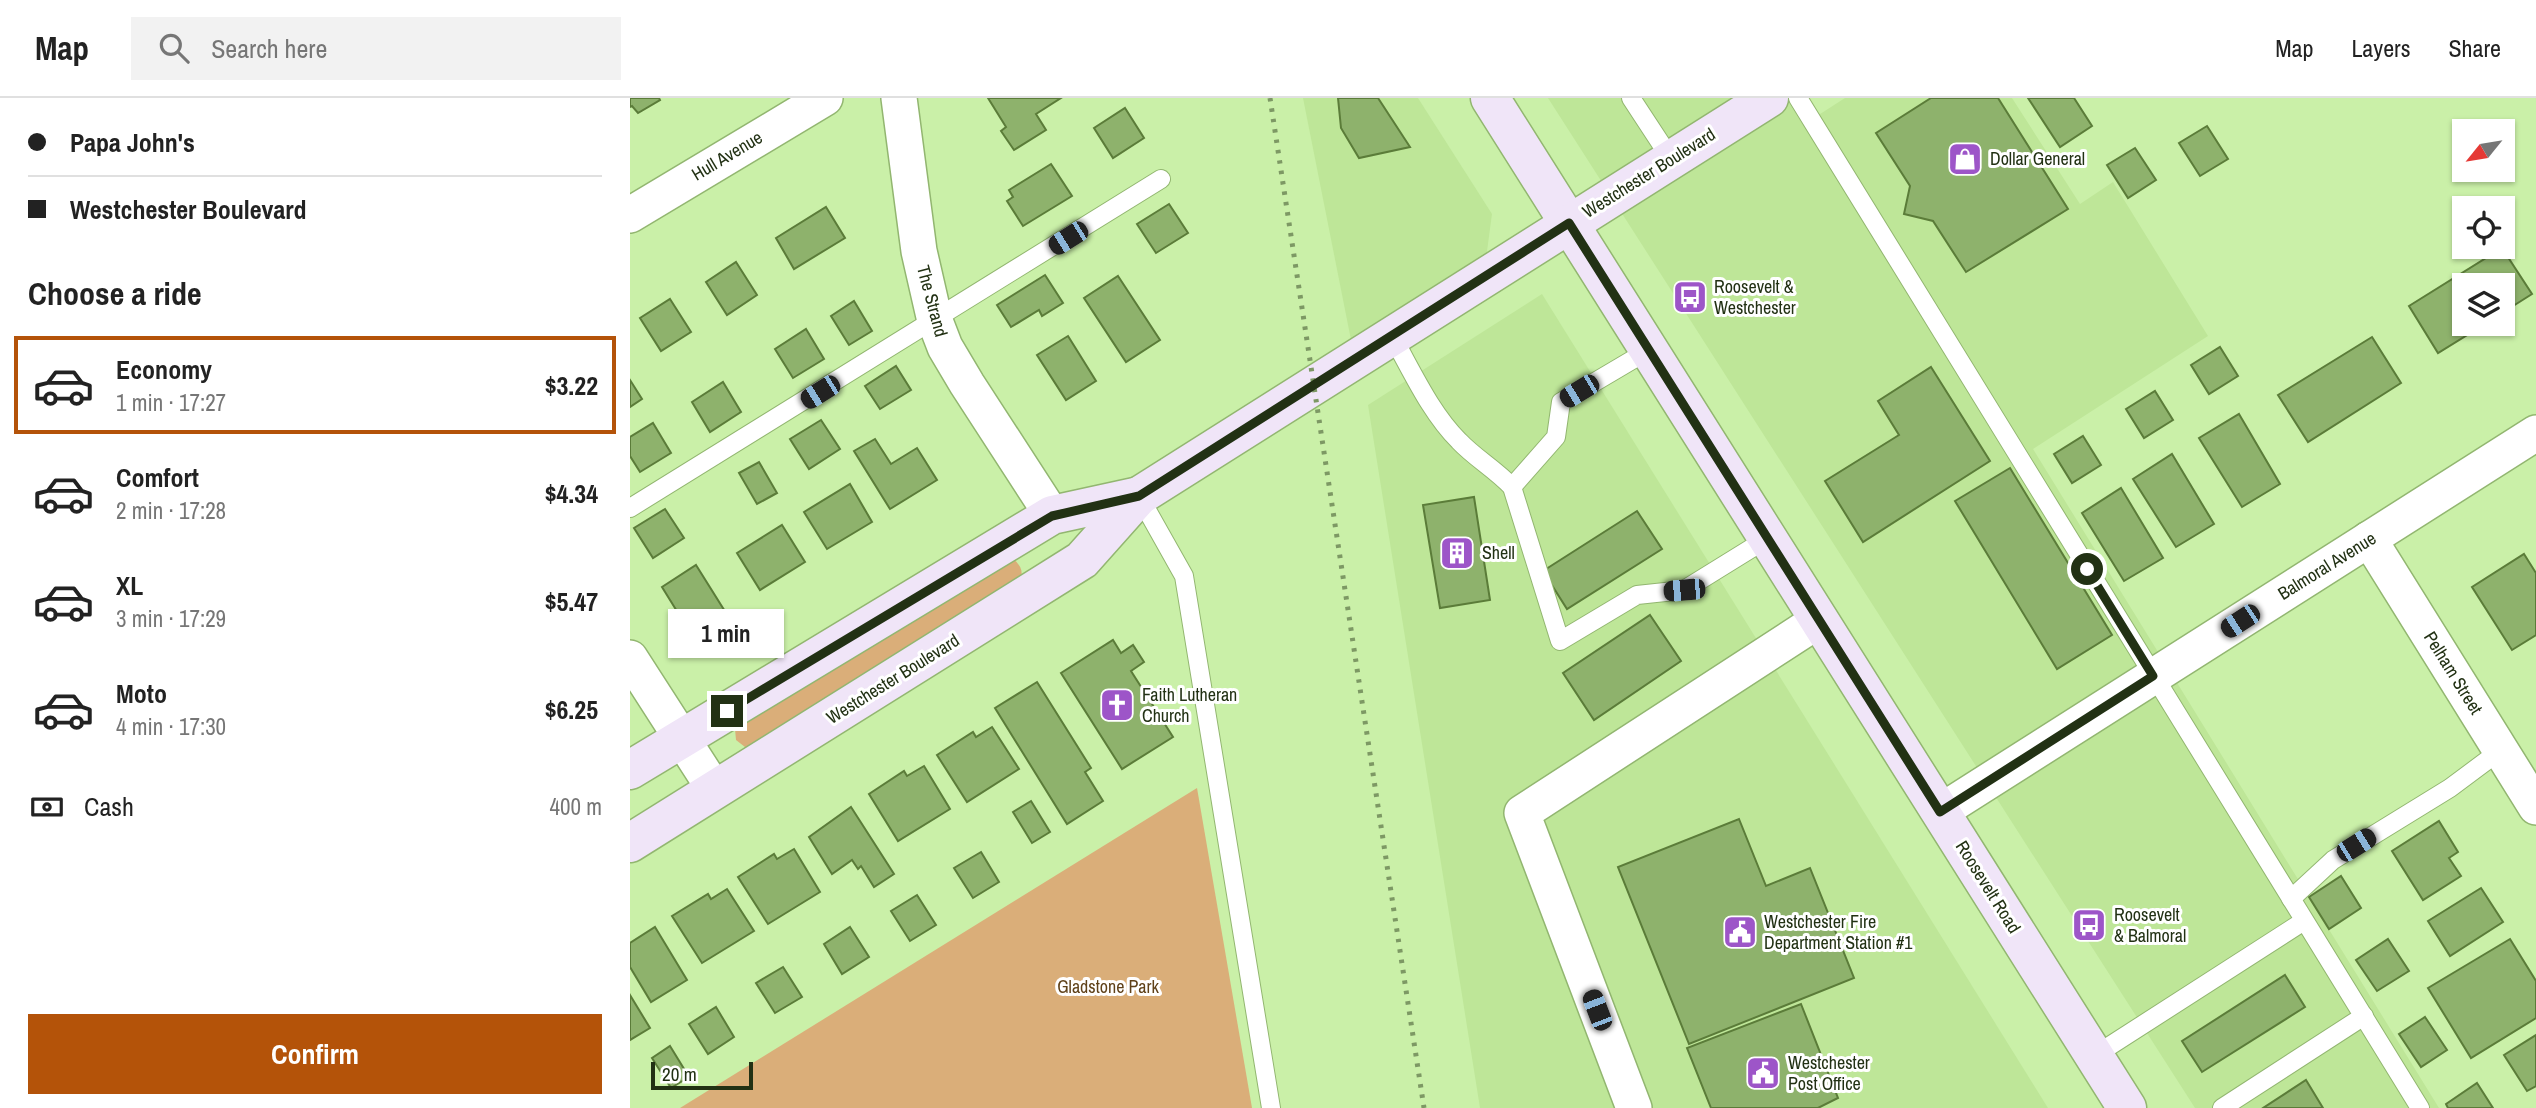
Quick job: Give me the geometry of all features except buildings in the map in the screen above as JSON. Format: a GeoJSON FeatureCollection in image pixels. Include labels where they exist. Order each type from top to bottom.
{"type":"FeatureCollection","features":[{"type":"Feature","properties":{"kind":"street","name":"Hull Avenue"},"geometry":{"type":"LineString","coordinates":[[630,215],[825,98]]}},
{"type":"Feature","properties":{"kind":"street","name":"The Strand"},"geometry":{"type":"LineString","coordinates":[[899,98],[919,251],[935,321],[945,347],[961,375],[1052,516]]}},
{"type":"Feature","properties":{"kind":"street","name":"Roosevelt Road"},"geometry":{"type":"LineString","coordinates":[[1490,98],[2127,1108]]}},
{"type":"Feature","properties":{"kind":"street","name":"Westchester Boulevard"},"geometry":{"type":"LineString","coordinates":[[630,843],[1082,560],[1139,496],[1769,98]]}},
{"type":"Feature","properties":{"kind":"street","name":"Balmoral Avenue"},"geometry":{"type":"LineString","coordinates":[[1940,812],[2536,433]]}},
{"type":"Feature","properties":{"kind":"street","name":"Westchester Boulevard"},"geometry":{"type":"LineString","coordinates":[[630,770],[1052,516],[1139,496]]}},
{"type":"Feature","properties":{"kind":"street","name":"Pelham Street"},"geometry":{"type":"LineString","coordinates":[[2369,539],[2536,807]]}},
{"type":"Feature","properties":{"kind":"street"},"geometry":{"type":"LineString","coordinates":[[1634,1108],[1522,813],[1819,620]]}},
{"type":"Feature","properties":{"kind":"street"},"geometry":{"type":"LineString","coordinates":[[630,658],[715,790]]}},
{"type":"Feature","properties":{"kind":"lane"},"geometry":{"type":"LineString","coordinates":[[1631,98],[1671,159]]}},
{"type":"Feature","properties":{"kind":"lane"},"geometry":{"type":"LineString","coordinates":[[1798,98],[2420,1108]]}},
{"type":"Feature","properties":{"kind":"lane"},"geometry":{"type":"LineString","coordinates":[[630,508],[1161,179]]}},
{"type":"Feature","properties":{"kind":"lane"},"geometry":{"type":"LineString","coordinates":[[1392,336],[1439,416],[1459,442],[1493,467],[1512,487],[1560,640],[1637,595],[1684,590],[1768,538]]}},
{"type":"Feature","properties":{"kind":"lane"},"geometry":{"type":"LineString","coordinates":[[1512,487],[1556,437],[1561,402],[1649,350]]}},
{"type":"Feature","properties":{"kind":"lane"},"geometry":{"type":"LineString","coordinates":[[1139,496],[1184,576],[1271,1108]]}},
{"type":"Feature","properties":{"kind":"lane"},"geometry":{"type":"LineString","coordinates":[[2291,899],[2333,860],[2450,788],[2501,750]]}},
{"type":"Feature","properties":{"kind":"lane"},"geometry":{"type":"LineString","coordinates":[[2094,1056],[2304,921]]}},
{"type":"Feature","properties":{"kind":"lane"},"geometry":{"type":"LineString","coordinates":[[2222,1108],[2364,1016]]}},
{"type":"Feature","properties":{"kind":"shaded area"},"geometry":{"type":"Polygon","coordinates":[[[1303,98],[1418,98],[1492,214],[1486,259],[1353,350],[1303,98]]]}},
{"type":"Feature","properties":{"kind":"shaded area"},"geometry":{"type":"Polygon","coordinates":[[[1548,98],[1786,98],[1803,125],[1845,98],[2012,98],[2080,204],[2113,182],[2208,336],[2033,449],[2439,1108],[2195,1108],[1548,98]]]}},
{"type":"Feature","properties":{"kind":"shaded area"},"geometry":{"type":"Polygon","coordinates":[[[1542,294],[2048,1108],[1480,1108],[1368,405],[1542,294]]]}},
{"type":"Feature","properties":{"kind":"green space"},"geometry":{"type":"Polygon","coordinates":[[[1011,557],[1021,568],[1020,582],[755,747],[745,747],[736,740],[735,729],[1011,557]]]}},
{"type":"Feature","properties":{"kind":"green space","name":"Gladstone Park"},"geometry":{"type":"Polygon","coordinates":[[[1197,788],[1252,1108],[680,1108],[1197,788]]]}},
{"type":"Feature","properties":{"kind":"railway"},"geometry":{"type":"LineString","coordinates":[[1270,98],[1424,1108]]}},
{"type":"Feature","properties":{"kind":"place","name":"Dollar General"},"geometry":{"type":"Point","coordinates":[1965,159]}},
{"type":"Feature","properties":{"kind":"place","name":"Roosevelt & Westchester"},"geometry":{"type":"Point","coordinates":[1690,297]}},
{"type":"Feature","properties":{"kind":"place","name":"Shell"},"geometry":{"type":"Point","coordinates":[1457,553]}},
{"type":"Feature","properties":{"kind":"place","name":"Faith Lutheran Church"},"geometry":{"type":"Point","coordinates":[1117,705]}},
{"type":"Feature","properties":{"kind":"place","name":"Roosevelt & Balmoral"},"geometry":{"type":"Point","coordinates":[2089,925]}},
{"type":"Feature","properties":{"kind":"place","name":"Westchester Fire Department Station #1"},"geometry":{"type":"Point","coordinates":[1740,932]}},
{"type":"Feature","properties":{"kind":"place","name":"Westchester Post Office"},"geometry":{"type":"Point","coordinates":[1763,1073]}},
{"type":"Feature","properties":{"kind":"route"},"geometry":{"type":"LineString","coordinates":[[727,711],[1052,516],[1139,496],[1569,223],[1940,812],[2153,676],[2087,569]]}}]}
